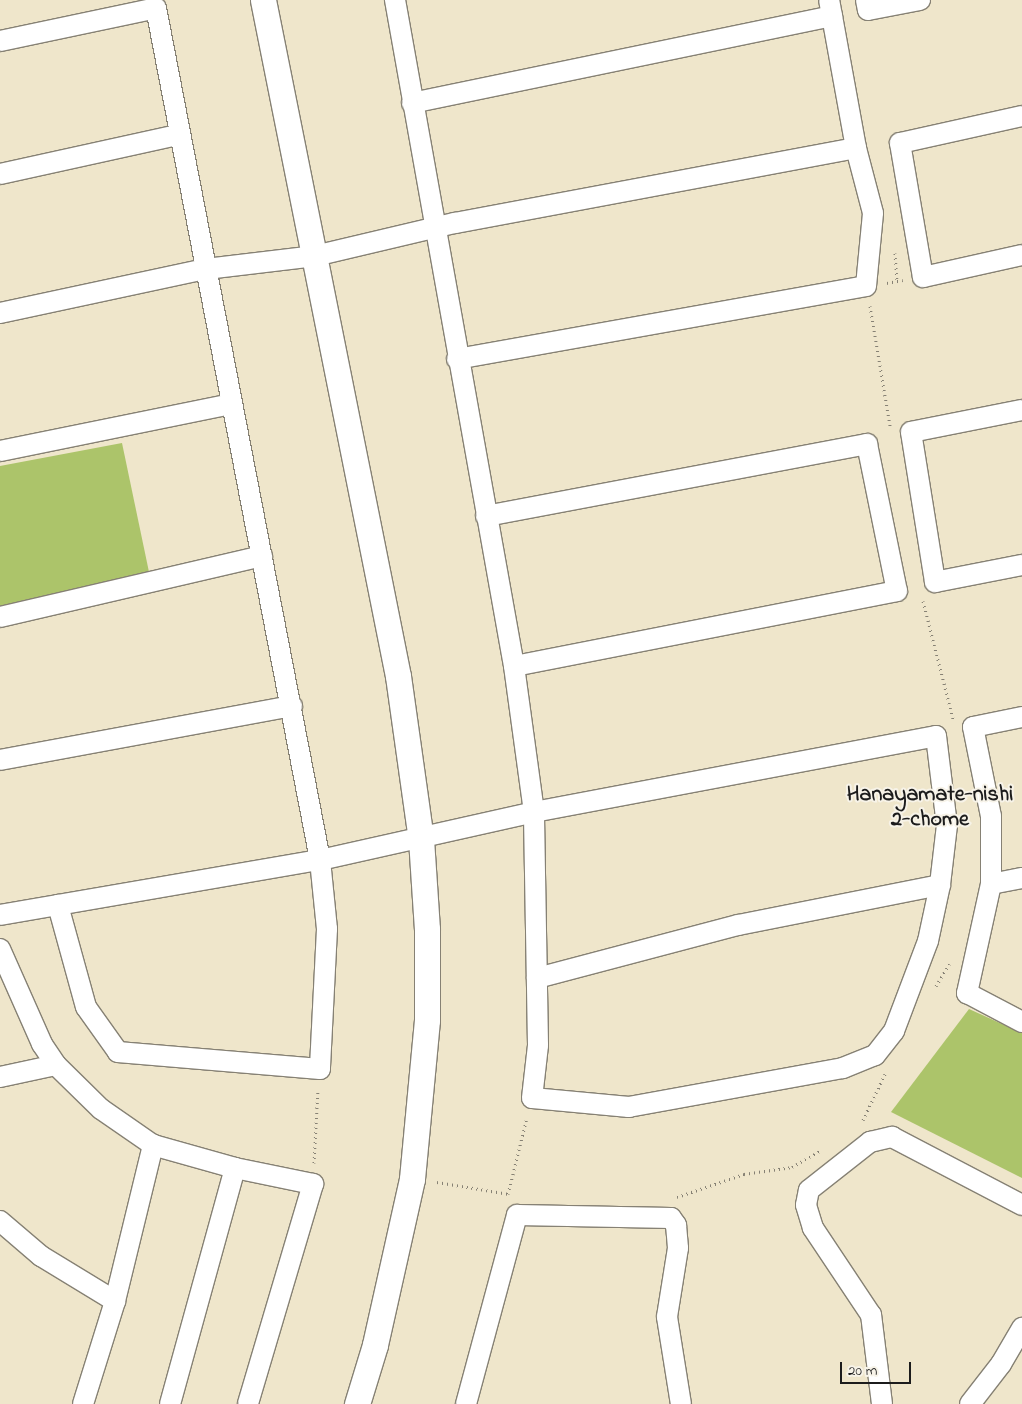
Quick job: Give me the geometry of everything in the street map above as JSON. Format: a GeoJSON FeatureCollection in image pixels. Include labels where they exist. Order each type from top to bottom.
{"type":"FeatureCollection","features":[{"type":"Feature","properties":{"kind":"street"},"geometry":{"type":"LineString","coordinates":[[263,0],[316,256],[398,676],[421,839],[427,929],[427,1020],[412,1179],[375,1345],[356,1404]]}},
{"type":"Feature","properties":{"kind":"street"},"geometry":{"type":"LineString","coordinates":[[0,915],[320,860],[421,839],[534,812],[936,736],[946,825],[940,885],[928,941],[894,1031],[875,1055],[843,1068],[629,1107],[532,1098],[538,1045],[534,812],[514,666],[457,359],[395,0]]}},
{"type":"Feature","properties":{"kind":"street"},"geometry":{"type":"LineString","coordinates":[[866,0],[868,10],[920,0]]}},
{"type":"Feature","properties":{"kind":"street"},"geometry":{"type":"LineString","coordinates":[[0,41],[156,8],[178,135],[292,706],[320,860],[327,929],[320,1068],[118,1052],[86,1007],[58,905]]}},
{"type":"Feature","properties":{"kind":"street"},"geometry":{"type":"LineString","coordinates":[[412,104],[831,8],[856,148],[874,213],[866,286],[457,359]]}},
{"type":"Feature","properties":{"kind":"street"},"geometry":{"type":"LineString","coordinates":[[1022,116],[900,143],[923,277],[1022,255]]}},
{"type":"Feature","properties":{"kind":"street"},"geometry":{"type":"LineString","coordinates":[[0,174],[178,135]]}},
{"type":"Feature","properties":{"kind":"street"},"geometry":{"type":"LineString","coordinates":[[0,313],[206,269],[316,256],[434,228],[856,148]]}},
{"type":"Feature","properties":{"kind":"street"},"geometry":{"type":"LineString","coordinates":[[0,451],[231,404]]}},
{"type":"Feature","properties":{"kind":"street"},"geometry":{"type":"LineString","coordinates":[[1022,410],[911,432],[935,582],[1022,565]]}},
{"type":"Feature","properties":{"kind":"street"},"geometry":{"type":"LineString","coordinates":[[486,516],[868,444],[897,591],[514,666]]}},
{"type":"Feature","properties":{"kind":"street"},"geometry":{"type":"LineString","coordinates":[[0,617],[262,556]]}},
{"type":"Feature","properties":{"kind":"street"},"geometry":{"type":"LineString","coordinates":[[0,760],[292,706]]}},
{"type":"Feature","properties":{"kind":"street"},"geometry":{"type":"LineString","coordinates":[[1022,717],[973,727],[990,816],[991,884],[967,993],[1022,1022]]}},
{"type":"Feature","properties":{"kind":"street"},"geometry":{"type":"LineString","coordinates":[[991,884],[1022,878]]}},
{"type":"Feature","properties":{"kind":"street"},"geometry":{"type":"LineString","coordinates":[[537,978],[738,925],[940,885]]}},
{"type":"Feature","properties":{"kind":"street"},"geometry":{"type":"LineString","coordinates":[[0,949],[26,1015],[56,1065],[101,1109],[153,1145],[235,1168],[313,1184],[248,1404]]}},
{"type":"Feature","properties":{"kind":"street"},"geometry":{"type":"LineString","coordinates":[[0,1077],[56,1065]]}},
{"type":"Feature","properties":{"kind":"street"},"geometry":{"type":"LineString","coordinates":[[882,1404],[871,1315],[841,1274],[813,1228],[806,1205],[809,1190],[870,1142],[892,1137],[1022,1205]]}},
{"type":"Feature","properties":{"kind":"street"},"geometry":{"type":"LineString","coordinates":[[83,1404],[116,1301],[153,1145]]}},
{"type":"Feature","properties":{"kind":"street"},"geometry":{"type":"LineString","coordinates":[[170,1404],[235,1168]]}},
{"type":"Feature","properties":{"kind":"street"},"geometry":{"type":"LineString","coordinates":[[466,1404],[517,1215],[671,1218],[676,1225],[678,1248],[667,1317],[681,1404]]}},
{"type":"Feature","properties":{"kind":"street"},"geometry":{"type":"LineString","coordinates":[[0,1221],[42,1256],[116,1301]]}},
{"type":"Feature","properties":{"kind":"street"},"geometry":{"type":"LineString","coordinates":[[970,1404],[1001,1364],[1022,1328]]}},
{"type":"Feature","properties":{"kind":"path"},"geometry":{"type":"LineString","coordinates":[[891,434],[866,286],[923,277]]}},
{"type":"Feature","properties":{"kind":"path"},"geometry":{"type":"LineString","coordinates":[[922,596],[955,725]]}},
{"type":"Feature","properties":{"kind":"path"},"geometry":{"type":"LineString","coordinates":[[931,995],[951,961]]}},
{"type":"Feature","properties":{"kind":"path"},"geometry":{"type":"LineString","coordinates":[[313,1184],[320,1068]]}},
{"type":"Feature","properties":{"kind":"path"},"geometry":{"type":"LineString","coordinates":[[860,1123],[867,1117],[886,1072]]}},
{"type":"Feature","properties":{"kind":"path"},"geometry":{"type":"LineString","coordinates":[[508,1194],[532,1098]]}},
{"type":"Feature","properties":{"kind":"path"},"geometry":{"type":"LineString","coordinates":[[676,1198],[744,1174],[792,1167],[825,1149]]}},
{"type":"Feature","properties":{"kind":"path"},"geometry":{"type":"LineString","coordinates":[[437,1182],[516,1194]]}},
{"type":"Feature","properties":{"kind":"green space"},"geometry":{"type":"Polygon","coordinates":[[[122,443],[149,572],[0,606],[0,466],[122,443]]]}},
{"type":"Feature","properties":{"kind":"green space"},"geometry":{"type":"Polygon","coordinates":[[[969,1009],[1022,1033],[1022,1178],[891,1112],[969,1009]]]}},
{"type":"Feature","properties":{"kind":"district","name":"Hanayamate-nishi 2-chome"},"geometry":{"type":"Point","coordinates":[930,808]}}]}
